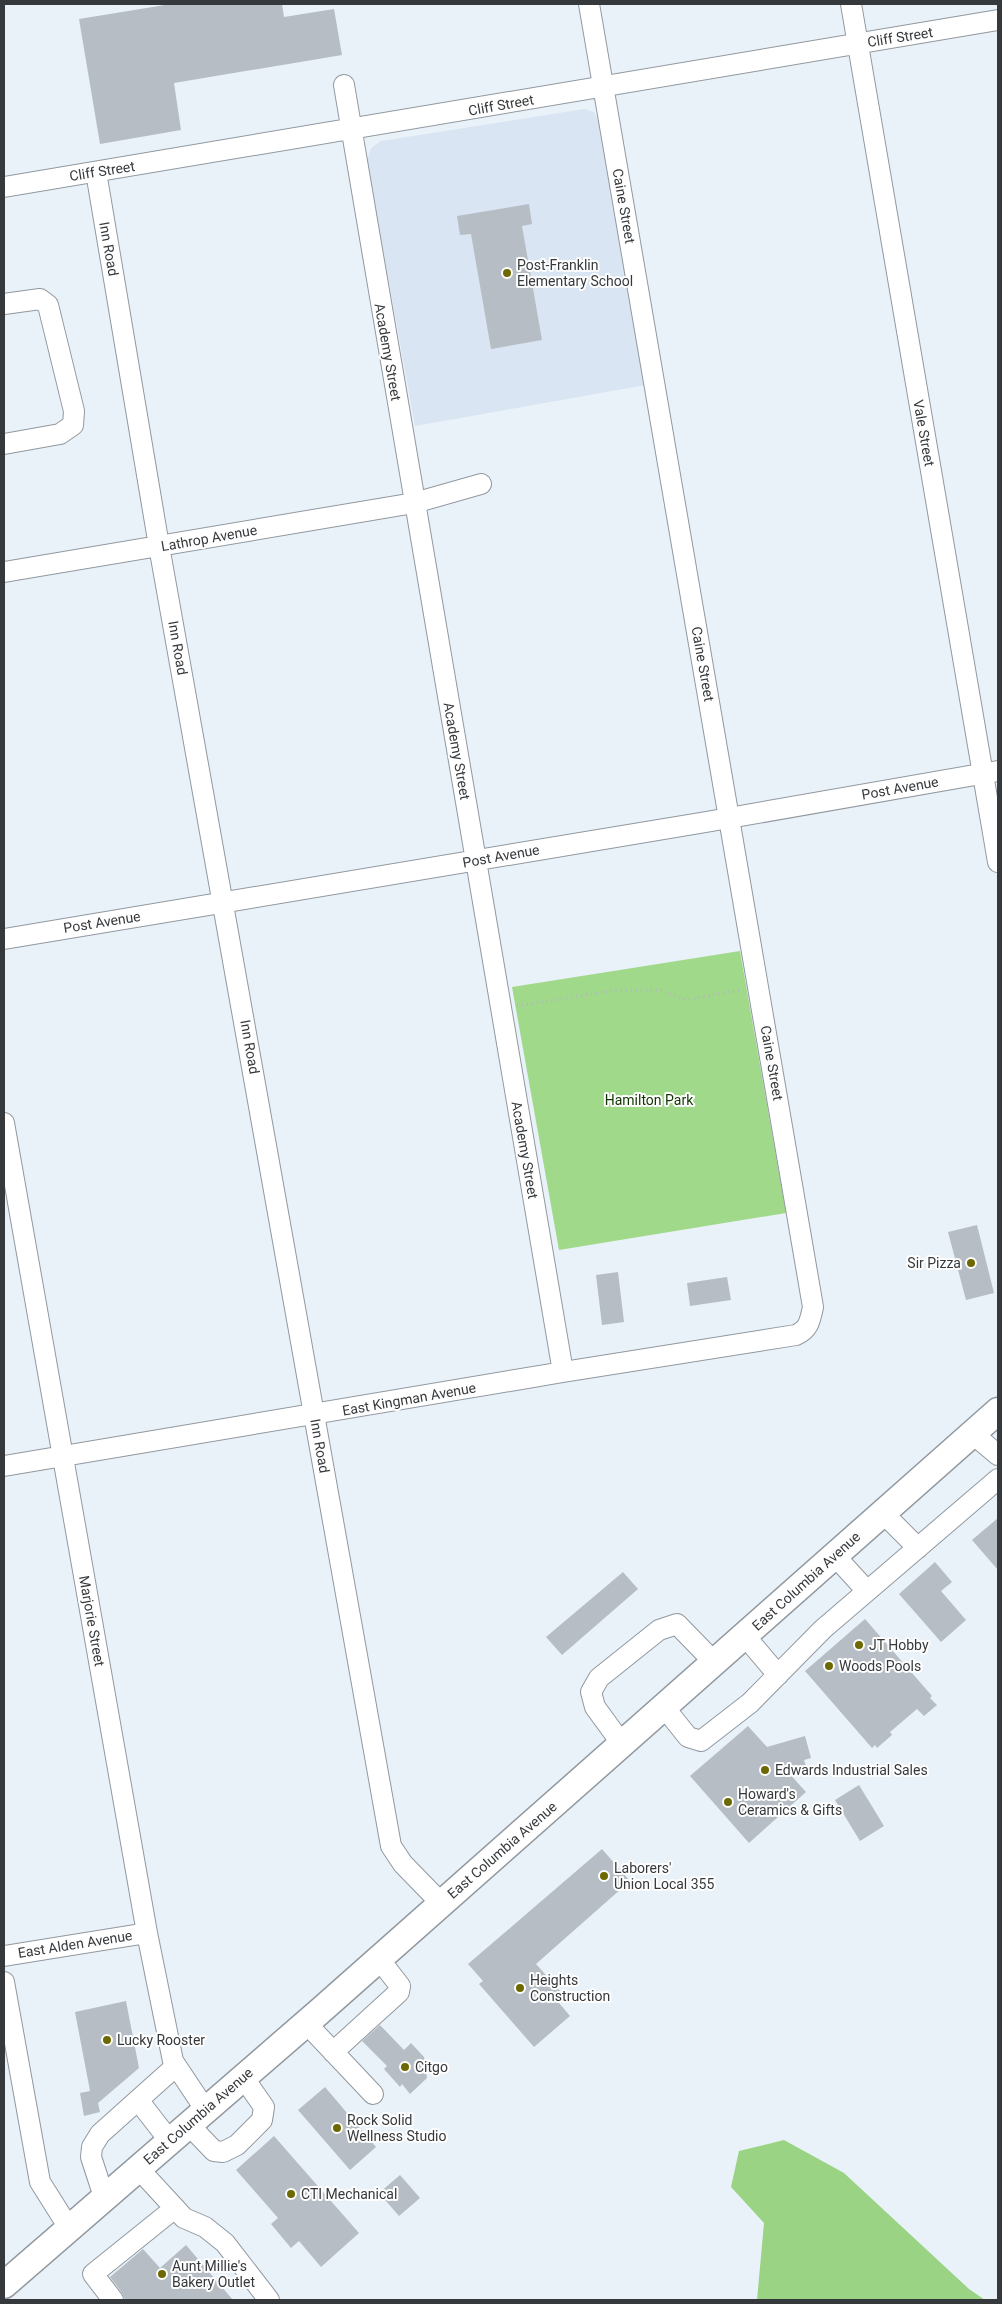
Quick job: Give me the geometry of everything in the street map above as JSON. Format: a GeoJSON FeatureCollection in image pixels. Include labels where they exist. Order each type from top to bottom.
{"type":"FeatureCollection","features":[{"type":"Feature","properties":{"kind":"main road","name":"East Columbia Avenue"},"geometry":{"type":"LineString","coordinates":[[4,2285],[379,1959],[998,1411]]}},
{"type":"Feature","properties":{"kind":"street","name":"Caine Street"},"geometry":{"type":"LineString","coordinates":[[589,4],[814,1308],[809,1324]]}},
{"type":"Feature","properties":{"kind":"street","name":"Vale Street"},"geometry":{"type":"LineString","coordinates":[[851,4],[990,772],[998,862]]}},
{"type":"Feature","properties":{"kind":"street","name":"Cliff Street"},"geometry":{"type":"LineString","coordinates":[[4,187],[604,88],[998,20]]}},
{"type":"Feature","properties":{"kind":"street","name":"Academy Street"},"geometry":{"type":"LineString","coordinates":[[344,85],[563,1372]]}},
{"type":"Feature","properties":{"kind":"street","name":"Inn Road"},"geometry":{"type":"LineString","coordinates":[[96,172],[159,546],[391,1846],[402,1864],[442,1903]]}},
{"type":"Feature","properties":{"kind":"street"},"geometry":{"type":"LineString","coordinates":[[4,304],[40,299],[48,305],[74,411],[73,425],[60,434],[4,444]]}},
{"type":"Feature","properties":{"kind":"street","name":"Lathrop Avenue"},"geometry":{"type":"LineString","coordinates":[[4,572],[414,503],[481,484]]}},
{"type":"Feature","properties":{"kind":"street","name":"Post Avenue"},"geometry":{"type":"LineString","coordinates":[[4,938],[730,818],[990,772]]}},
{"type":"Feature","properties":{"kind":"street","name":"Marjorie Street"},"geometry":{"type":"LineString","coordinates":[[4,1123],[147,1933],[188,2124]]}},
{"type":"Feature","properties":{"kind":"street","name":"East Kingman Avenue"},"geometry":{"type":"LineString","coordinates":[[4,1466],[563,1372],[796,1335],[805,1331],[809,1324]]}},
{"type":"Feature","properties":{"kind":"street"},"geometry":{"type":"LineString","coordinates":[[973,1434],[998,1455]]}},
{"type":"Feature","properties":{"kind":"street"},"geometry":{"type":"LineString","coordinates":[[664,1707],[688,1737],[701,1741],[750,1703],[823,1630],[998,1480]]}},
{"type":"Feature","properties":{"kind":"street"},"geometry":{"type":"LineString","coordinates":[[883,1513],[918,1548]]}},
{"type":"Feature","properties":{"kind":"street"},"geometry":{"type":"LineString","coordinates":[[835,1556],[867,1591]]}},
{"type":"Feature","properties":{"kind":"street"},"geometry":{"type":"LineString","coordinates":[[622,1744],[595,1707],[591,1692],[599,1678],[659,1630],[677,1624],[714,1662]]}},
{"type":"Feature","properties":{"kind":"street"},"geometry":{"type":"LineString","coordinates":[[744,1636],[778,1675]]}},
{"type":"Feature","properties":{"kind":"street","name":"East Alden Avenue"},"geometry":{"type":"LineString","coordinates":[[4,1956],[147,1933]]}},
{"type":"Feature","properties":{"kind":"street"},"geometry":{"type":"LineString","coordinates":[[333,2052],[399,1992],[400,1986],[379,1959]]}},
{"type":"Feature","properties":{"kind":"street"},"geometry":{"type":"LineString","coordinates":[[4,1982],[6,2006],[20,2070],[40,2182],[69,2228]]}},
{"type":"Feature","properties":{"kind":"street"},"geometry":{"type":"LineString","coordinates":[[306,2023],[373,2094]]}},
{"type":"Feature","properties":{"kind":"street"},"geometry":{"type":"LineString","coordinates":[[104,2197],[91,2157],[92,2147],[100,2134],[176,2066]]}},
{"type":"Feature","properties":{"kind":"street"},"geometry":{"type":"LineString","coordinates":[[138,2100],[188,2124],[214,2152],[224,2152],[237,2145],[262,2120],[264,2108],[243,2076]]}},
{"type":"Feature","properties":{"kind":"street"},"geometry":{"type":"LineString","coordinates":[[138,2168],[184,2218],[204,2227],[225,2243],[269,2300]]}},
{"type":"Feature","properties":{"kind":"street"},"geometry":{"type":"LineString","coordinates":[[113,2300],[93,2274],[175,2208]]}},
{"type":"Feature","properties":{"kind":"path"},"geometry":{"type":"LineString","coordinates":[[501,1008],[618,990],[661,990],[686,1000],[697,1000],[736,992],[758,983]]}},
{"type":"Feature","properties":{"kind":"shaded area","name":"Post-Franklin Elementary School"},"geometry":{"type":"Polygon","coordinates":[[[584,109],[594,112],[600,124],[646,385],[415,426],[367,161],[371,148],[381,141],[584,109]]]}},
{"type":"Feature","properties":{"kind":"green space","name":"Hamilton Park"},"geometry":{"type":"Polygon","coordinates":[[[740,951],[786,1213],[559,1250],[512,987],[740,951]]]}},
{"type":"Feature","properties":{"kind":"green space"},"geometry":{"type":"Polygon","coordinates":[[[784,2140],[844,2173],[969,2289],[985,2300],[757,2300],[764,2223],[731,2187],[739,2151],[784,2140]]]}},
{"type":"Feature","properties":{"kind":"building"},"geometry":{"type":"Polygon","coordinates":[[[171,4],[282,4],[284,17],[334,9],[342,55],[174,83],[181,130],[100,144],[79,19],[171,4]]]}},
{"type":"Feature","properties":{"kind":"building"},"geometry":{"type":"Polygon","coordinates":[[[529,204],[532,224],[522,226],[542,340],[491,349],[471,234],[460,235],[457,216],[529,204]]]}},
{"type":"Feature","properties":{"kind":"building","name":"Sir Pizza"},"geometry":{"type":"Polygon","coordinates":[[[977,1225],[994,1293],[966,1300],[948,1232],[977,1225]]]}},
{"type":"Feature","properties":{"kind":"building"},"geometry":{"type":"Polygon","coordinates":[[[618,1272],[624,1322],[602,1325],[596,1275],[618,1272]]]}},
{"type":"Feature","properties":{"kind":"building"},"geometry":{"type":"Polygon","coordinates":[[[727,1277],[731,1300],[690,1306],[687,1283],[727,1277]]]}},
{"type":"Feature","properties":{"kind":"building"},"geometry":{"type":"Polygon","coordinates":[[[998,1518],[998,1570],[972,1540],[998,1518]]]}},
{"type":"Feature","properties":{"kind":"building"},"geometry":{"type":"Polygon","coordinates":[[[935,1562],[952,1582],[941,1591],[966,1620],[941,1642],[899,1594],[935,1562]]]}},
{"type":"Feature","properties":{"kind":"building"},"geometry":{"type":"Polygon","coordinates":[[[623,1572],[638,1589],[562,1655],[546,1637],[623,1572]]]}},
{"type":"Feature","properties":{"kind":"building"},"geometry":{"type":"Polygon","coordinates":[[[865,1619],[932,1696],[930,1698],[937,1705],[924,1716],[917,1709],[890,1732],[892,1735],[877,1748],[875,1745],[872,1748],[805,1671],[865,1619]]]}},
{"type":"Feature","properties":{"kind":"building"},"geometry":{"type":"Polygon","coordinates":[[[748,1726],[767,1747],[805,1736],[811,1758],[804,1760],[806,1766],[787,1771],[806,1792],[749,1843],[690,1776],[748,1726]]]}},
{"type":"Feature","properties":{"kind":"building"},"geometry":{"type":"Polygon","coordinates":[[[859,1785],[884,1826],[860,1841],[835,1800],[859,1785]]]}},
{"type":"Feature","properties":{"kind":"building"},"geometry":{"type":"Polygon","coordinates":[[[602,1849],[630,1881],[536,1964],[560,1991],[554,1997],[570,2016],[534,2047],[479,1984],[483,1981],[468,1964],[602,1849]]]}},
{"type":"Feature","properties":{"kind":"building","name":"Lucky Rooster"},"geometry":{"type":"Polygon","coordinates":[[[126,2001],[139,2068],[98,2103],[100,2112],[84,2116],[80,2093],[90,2091],[75,2012],[126,2001]]]}},
{"type":"Feature","properties":{"kind":"building"},"geometry":{"type":"Polygon","coordinates":[[[380,2025],[404,2050],[411,2043],[424,2057],[427,2078],[410,2094],[402,2084],[400,2087],[384,2069],[387,2066],[362,2041],[380,2025]]]}},
{"type":"Feature","properties":{"kind":"building","name":"Rock Solid Wellness Studio"},"geometry":{"type":"Polygon","coordinates":[[[325,2087],[376,2147],[350,2170],[298,2110],[325,2087]]]}},
{"type":"Feature","properties":{"kind":"building","name":"CTI Mechanical"},"geometry":{"type":"Polygon","coordinates":[[[274,2136],[359,2233],[321,2267],[299,2241],[291,2248],[271,2224],[278,2218],[236,2170],[274,2136]]]}},
{"type":"Feature","properties":{"kind":"building"},"geometry":{"type":"Polygon","coordinates":[[[400,2175],[420,2198],[399,2216],[379,2193],[400,2175]]]}},
{"type":"Feature","properties":{"kind":"building","name":"Aunt Millie's Bakery Outlet"},"geometry":{"type":"Polygon","coordinates":[[[186,2245],[233,2300],[125,2300],[110,2277],[143,2249],[160,2268],[186,2245]]]}},
{"type":"Feature","properties":{"kind":"place","name":"Post-Franklin Elementary School"},"geometry":{"type":"Point","coordinates":[507,273]}},
{"type":"Feature","properties":{"kind":"place","name":"Sir Pizza"},"geometry":{"type":"Point","coordinates":[971,1263]}},
{"type":"Feature","properties":{"kind":"place","name":"JT Hobby"},"geometry":{"type":"Point","coordinates":[859,1645]}},
{"type":"Feature","properties":{"kind":"place","name":"Woods Pools"},"geometry":{"type":"Point","coordinates":[829,1666]}},
{"type":"Feature","properties":{"kind":"place","name":"Edwards Industrial Sales"},"geometry":{"type":"Point","coordinates":[765,1770]}},
{"type":"Feature","properties":{"kind":"place","name":"Howard's Ceramics & Gifts"},"geometry":{"type":"Point","coordinates":[728,1802]}},
{"type":"Feature","properties":{"kind":"place","name":"Laborers' Union Local 355"},"geometry":{"type":"Point","coordinates":[604,1876]}},
{"type":"Feature","properties":{"kind":"place","name":"Heights Construction"},"geometry":{"type":"Point","coordinates":[520,1988]}},
{"type":"Feature","properties":{"kind":"place","name":"Lucky Rooster"},"geometry":{"type":"Point","coordinates":[107,2040]}},
{"type":"Feature","properties":{"kind":"place","name":"Citgo"},"geometry":{"type":"Point","coordinates":[405,2067]}},
{"type":"Feature","properties":{"kind":"place","name":"Rock Solid Wellness Studio"},"geometry":{"type":"Point","coordinates":[337,2128]}},
{"type":"Feature","properties":{"kind":"place","name":"CTI Mechanical"},"geometry":{"type":"Point","coordinates":[291,2194]}},
{"type":"Feature","properties":{"kind":"place","name":"Aunt Millie's Bakery Outlet"},"geometry":{"type":"Point","coordinates":[162,2274]}}]}
